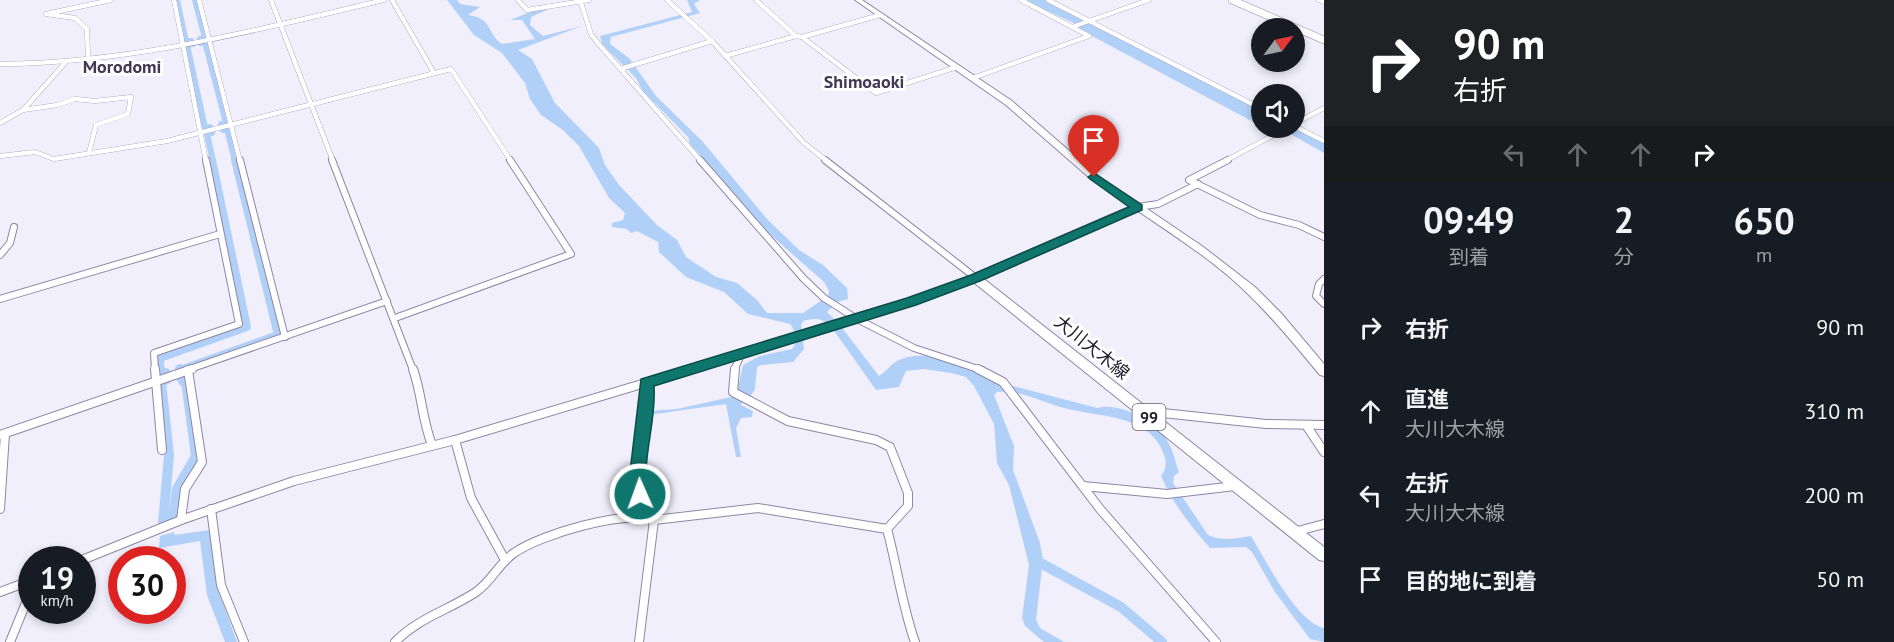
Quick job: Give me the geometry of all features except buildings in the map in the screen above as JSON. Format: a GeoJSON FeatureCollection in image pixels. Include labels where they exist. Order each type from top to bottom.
{"type":"FeatureCollection","features":[{"type":"Feature","properties":{"kind":"main road"},"geometry":{"type":"LineString","coordinates":[[858,0],[1025,115],[1094,177],[1199,248],[1251,290],[1324,372]]}},
{"type":"Feature","properties":{"kind":"main road"},"geometry":{"type":"LineString","coordinates":[[976,278],[1138,207]]}},
{"type":"Feature","properties":{"kind":"main road","name":"大川大木線"},"geometry":{"type":"LineString","coordinates":[[976,278],[1324,555]]}},
{"type":"Feature","properties":{"kind":"street"},"geometry":{"type":"LineString","coordinates":[[88,59],[87,29],[75,18],[46,14],[111,0]]}},
{"type":"Feature","properties":{"kind":"street"},"geometry":{"type":"LineString","coordinates":[[162,450],[154,353],[239,324],[174,0]]}},
{"type":"Feature","properties":{"kind":"street"},"geometry":{"type":"LineString","coordinates":[[199,0],[227,126],[285,337]]}},
{"type":"Feature","properties":{"kind":"street"},"geometry":{"type":"LineString","coordinates":[[271,0],[418,382],[424,426],[432,445]]}},
{"type":"Feature","properties":{"kind":"street"},"geometry":{"type":"LineString","coordinates":[[0,64],[65,63],[184,44],[384,0]]}},
{"type":"Feature","properties":{"kind":"street"},"geometry":{"type":"LineString","coordinates":[[392,0],[434,73]]}},
{"type":"Feature","properties":{"kind":"street"},"geometry":{"type":"LineString","coordinates":[[518,0],[527,10],[589,0]]}},
{"type":"Feature","properties":{"kind":"street"},"geometry":{"type":"LineString","coordinates":[[667,0],[712,41],[804,143],[976,278]]}},
{"type":"Feature","properties":{"kind":"street"},"geometry":{"type":"LineString","coordinates":[[756,0],[799,36],[876,93],[957,67]]}},
{"type":"Feature","properties":{"kind":"street"},"geometry":{"type":"LineString","coordinates":[[974,78],[1089,36],[1021,0]]}},
{"type":"Feature","properties":{"kind":"street"},"geometry":{"type":"LineString","coordinates":[[1048,0],[1251,103]]}},
{"type":"Feature","properties":{"kind":"street"},"geometry":{"type":"LineString","coordinates":[[1072,27],[1149,0]]}},
{"type":"Feature","properties":{"kind":"street"},"geometry":{"type":"LineString","coordinates":[[1232,0],[1324,40]]}},
{"type":"Feature","properties":{"kind":"street"},"geometry":{"type":"LineString","coordinates":[[1319,0],[1324,2]]}},
{"type":"Feature","properties":{"kind":"street"},"geometry":{"type":"LineString","coordinates":[[581,3],[591,34],[720,180],[754,224],[824,298],[857,319],[914,348],[955,359],[995,376],[1083,486],[1216,642]]}},
{"type":"Feature","properties":{"kind":"street"},"geometry":{"type":"LineString","coordinates":[[725,56],[880,15]]}},
{"type":"Feature","properties":{"kind":"street"},"geometry":{"type":"LineString","coordinates":[[621,68],[712,41]]}},
{"type":"Feature","properties":{"kind":"street"},"geometry":{"type":"LineString","coordinates":[[0,123],[23,110],[65,63]]}},
{"type":"Feature","properties":{"kind":"street"},"geometry":{"type":"LineString","coordinates":[[0,156],[35,152],[54,159],[200,133],[451,69],[571,254],[394,318]]}},
{"type":"Feature","properties":{"kind":"street"},"geometry":{"type":"LineString","coordinates":[[23,110],[57,105],[75,99],[95,101],[131,97],[128,114],[96,125],[89,153]]}},
{"type":"Feature","properties":{"kind":"street"},"geometry":{"type":"LineString","coordinates":[[1305,119],[1324,108]]}},
{"type":"Feature","properties":{"kind":"street"},"geometry":{"type":"LineString","coordinates":[[1305,131],[1324,141]]}},
{"type":"Feature","properties":{"kind":"street"},"geometry":{"type":"LineString","coordinates":[[1267,138],[1190,180],[1260,215],[1299,225],[1324,237]]}},
{"type":"Feature","properties":{"kind":"street"},"geometry":{"type":"LineString","coordinates":[[1138,207],[1158,204],[1198,184]]}},
{"type":"Feature","properties":{"kind":"street"},"geometry":{"type":"LineString","coordinates":[[0,255],[10,243],[14,227]]}},
{"type":"Feature","properties":{"kind":"street"},"geometry":{"type":"LineString","coordinates":[[0,299],[220,234]]}},
{"type":"Feature","properties":{"kind":"street"},"geometry":{"type":"LineString","coordinates":[[0,246],[10,243]]}},
{"type":"Feature","properties":{"kind":"street"},"geometry":{"type":"LineString","coordinates":[[96,554],[181,520],[294,481],[455,440],[741,355],[842,324],[976,278]]}},
{"type":"Feature","properties":{"kind":"street"},"geometry":{"type":"LineString","coordinates":[[1324,279],[1319,284],[1316,296],[1324,304]]}},
{"type":"Feature","properties":{"kind":"street"},"geometry":{"type":"LineString","coordinates":[[0,509],[3,434],[156,379],[165,378],[387,301]]}},
{"type":"Feature","properties":{"kind":"street"},"geometry":{"type":"LineString","coordinates":[[741,355],[734,370],[733,392],[744,399],[788,421],[876,440],[890,447],[908,493],[908,506],[887,529]]}},
{"type":"Feature","properties":{"kind":"street"},"geometry":{"type":"LineString","coordinates":[[181,520],[185,489],[202,462],[185,371]]}},
{"type":"Feature","properties":{"kind":"street"},"geometry":{"type":"LineString","coordinates":[[642,516],[638,472],[648,400],[646,383]]}},
{"type":"Feature","properties":{"kind":"street"},"geometry":{"type":"LineString","coordinates":[[1141,410],[1266,424],[1324,426]]}},
{"type":"Feature","properties":{"kind":"street"},"geometry":{"type":"LineString","coordinates":[[1306,425],[1324,452]]}},
{"type":"Feature","properties":{"kind":"street"},"geometry":{"type":"LineString","coordinates":[[455,440],[468,491],[488,533],[506,560]]}},
{"type":"Feature","properties":{"kind":"street"},"geometry":{"type":"LineString","coordinates":[[1083,486],[1167,495],[1235,486]]}},
{"type":"Feature","properties":{"kind":"street"},"geometry":{"type":"LineString","coordinates":[[396,642],[424,619],[478,591],[499,572],[506,560],[515,552],[558,532],[642,516],[654,520],[758,508],[887,529]]}},
{"type":"Feature","properties":{"kind":"street"},"geometry":{"type":"LineString","coordinates":[[211,509],[221,585],[244,642]]}},
{"type":"Feature","properties":{"kind":"street"},"geometry":{"type":"LineString","coordinates":[[639,642],[654,520]]}},
{"type":"Feature","properties":{"kind":"street"},"geometry":{"type":"LineString","coordinates":[[1294,532],[1324,524]]}},
{"type":"Feature","properties":{"kind":"street"},"geometry":{"type":"LineString","coordinates":[[887,529],[915,642]]}},
{"type":"Feature","properties":{"kind":"street"},"geometry":{"type":"LineString","coordinates":[[0,592],[18,585]]}},
{"type":"Feature","properties":{"kind":"street"},"geometry":{"type":"LineString","coordinates":[[10,642],[18,622]]}},
{"type":"Feature","properties":{"kind":"water"},"geometry":{"type":"Polygon","coordinates":[[[447,0],[457,0],[460,4],[480,7],[468,15],[482,19],[502,44],[535,39],[522,20],[510,20],[533,11],[551,8],[531,17],[530,25],[543,36],[582,26],[518,50],[532,59],[555,103],[599,148],[605,165],[619,185],[657,225],[677,240],[686,257],[716,277],[737,283],[757,300],[767,313],[803,313],[828,296],[829,291],[824,282],[756,222],[689,143],[689,138],[643,91],[636,78],[602,44],[600,36],[692,12],[687,0],[700,0],[694,4],[700,13],[611,37],[610,44],[629,58],[656,96],[703,142],[766,218],[799,250],[823,265],[847,288],[848,299],[837,302],[827,312],[879,376],[897,361],[908,357],[933,357],[993,378],[996,384],[1009,385],[1097,408],[1115,407],[1134,413],[1158,430],[1169,444],[1179,472],[1174,476],[1173,483],[1208,535],[1224,539],[1251,536],[1293,603],[1313,623],[1324,628],[1324,642],[1310,639],[1275,592],[1252,552],[1246,547],[1210,548],[1182,514],[1161,476],[1166,460],[1157,442],[1148,432],[1122,419],[1064,408],[1015,393],[997,392],[994,395],[1014,446],[1013,470],[1040,543],[1043,560],[1036,620],[1040,628],[1064,642],[1044,642],[1025,626],[1022,618],[1029,565],[1009,485],[997,463],[994,424],[974,386],[966,377],[923,369],[906,371],[899,387],[876,390],[830,325],[817,319],[811,319],[803,321],[801,325],[804,349],[793,362],[757,367],[755,389],[750,397],[745,395],[741,405],[753,411],[752,417],[741,418],[736,428],[741,457],[736,457],[726,404],[648,415],[649,411],[677,409],[731,397],[739,384],[743,365],[760,356],[792,349],[796,340],[794,330],[790,324],[748,314],[724,292],[686,277],[659,252],[658,242],[637,231],[631,233],[627,229],[612,227],[612,223],[623,220],[625,213],[609,198],[579,146],[563,130],[541,115],[530,99],[525,83],[502,53],[474,35],[447,0]]]}},
{"type":"Feature","properties":{"kind":"water"},"geometry":{"type":"Polygon","coordinates":[[[1024,0],[1046,0],[1084,20],[1081,22],[1091,23],[1251,106],[1251,121],[1077,28],[1080,26],[1024,0]]]}},
{"type":"Feature","properties":{"kind":"water"},"geometry":{"type":"Polygon","coordinates":[[[1305,134],[1324,143],[1324,153],[1298,138],[1305,138],[1305,134]]]}},
{"type":"Feature","properties":{"kind":"water"},"geometry":{"type":"Polygon","coordinates":[[[209,530],[217,587],[237,642],[225,642],[207,595],[200,541],[159,546],[160,536],[174,532],[175,535],[209,530]]]}},
{"type":"Feature","properties":{"kind":"waterway"},"geometry":{"type":"LineString","coordinates":[[177,0],[186,42],[191,41],[193,44],[187,45],[205,128],[210,127],[212,133],[207,134],[213,161]]}},
{"type":"Feature","properties":{"kind":"waterway"},"geometry":{"type":"LineString","coordinates":[[195,0],[205,38],[200,39],[201,43],[205,42],[226,123],[221,124],[223,130],[227,129],[235,161]]}},
{"type":"Feature","properties":{"kind":"waterway"},"geometry":{"type":"LineString","coordinates":[[180,369],[179,376],[182,375],[183,381],[186,381],[196,456],[177,489],[173,521],[163,524],[169,455],[161,382],[167,379],[166,373],[160,375],[160,358],[247,327],[212,160]]}},
{"type":"Feature","properties":{"kind":"waterway"},"geometry":{"type":"LineString","coordinates":[[180,370],[278,335],[235,160]]}},
{"type":"Feature","properties":{"kind":"waterway"},"geometry":{"type":"LineString","coordinates":[[1035,560],[1121,607],[1162,642]]}},
{"type":"Feature","properties":{"kind":"district","name":"Morodomi"},"geometry":{"type":"Point","coordinates":[122,66]}},
{"type":"Feature","properties":{"kind":"district","name":"Shimoaoki"},"geometry":{"type":"Point","coordinates":[864,81]}},
{"type":"Feature","properties":{"kind":"route"},"geometry":{"type":"LineString","coordinates":[[640,494],[638,472],[648,400],[646,383],[857,319],[976,278],[1138,207],[1094,177]]}}]}
